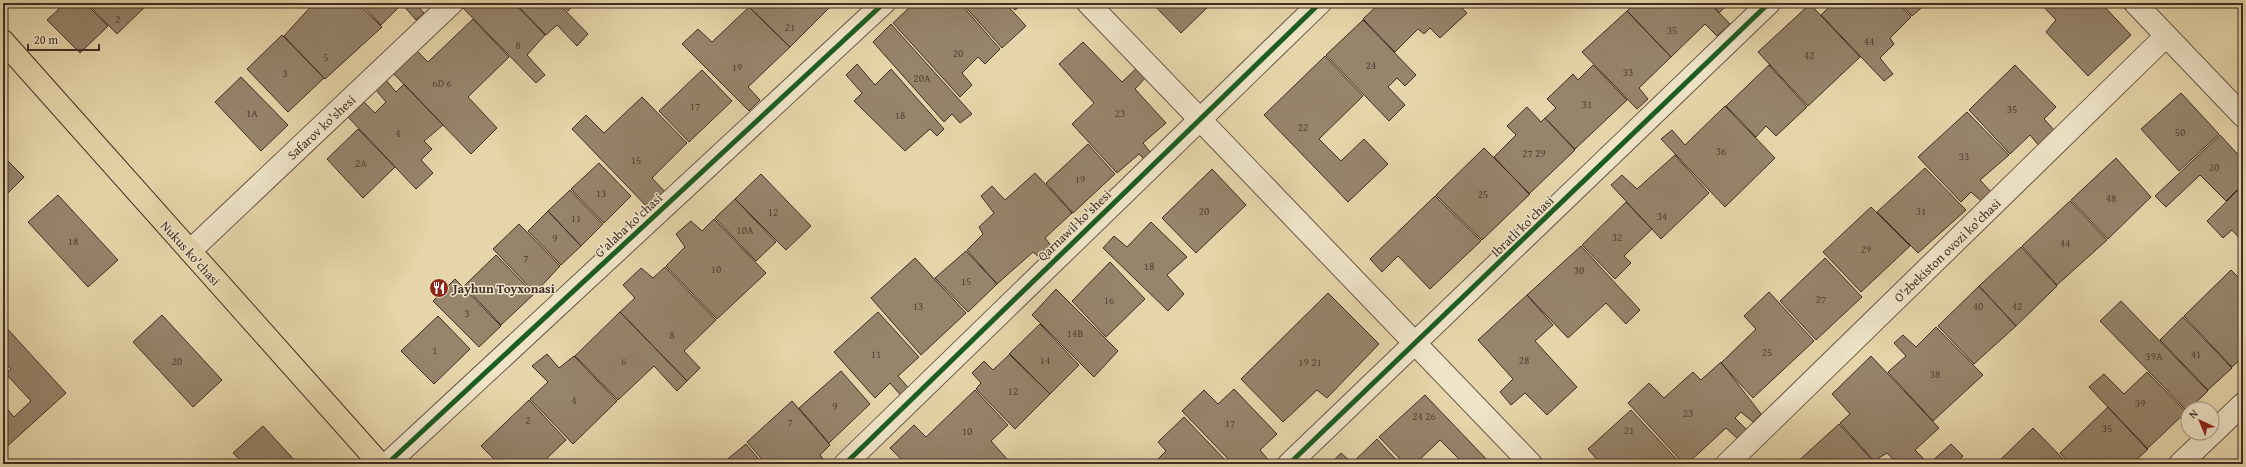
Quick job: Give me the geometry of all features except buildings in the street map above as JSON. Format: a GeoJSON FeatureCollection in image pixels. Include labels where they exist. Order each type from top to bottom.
{"type":"FeatureCollection","features":[{"type":"Feature","properties":{"kind":"main road","name":"Nukus ko'chasi"},"geometry":{"type":"LineString","coordinates":[[3,41],[380,464]]}},
{"type":"Feature","properties":{"kind":"street","name":"Safarov ko'shesi"},"geometry":{"type":"LineString","coordinates":[[190,251],[452,3]]}},
{"type":"Feature","properties":{"kind":"street","name":"G'alaba ko'chasi"},"geometry":{"type":"LineString","coordinates":[[387,464],[884,3]]}},
{"type":"Feature","properties":{"kind":"street"},"geometry":{"type":"LineString","coordinates":[[1088,3],[1531,464]]}},
{"type":"Feature","properties":{"kind":"street","name":"Qarnawil ko'shesi"},"geometry":{"type":"LineString","coordinates":[[845,464],[1320,3]]}},
{"type":"Feature","properties":{"kind":"street","name":"Ibratli ko'chasi"},"geometry":{"type":"LineString","coordinates":[[1289,464],[1769,3]]}},
{"type":"Feature","properties":{"kind":"street"},"geometry":{"type":"LineString","coordinates":[[2135,3],[2243,116]]}},
{"type":"Feature","properties":{"kind":"street","name":"O'zbekiston ovozi ko'chasi"},"geometry":{"type":"LineString","coordinates":[[1727,464],[2166,36]]}},
{"type":"Feature","properties":{"kind":"street"},"geometry":{"type":"LineString","coordinates":[[2180,464],[2243,404]]}},
{"type":"Feature","properties":{"kind":"cycle path"},"geometry":{"type":"LineString","coordinates":[[387,464],[884,3]]}},
{"type":"Feature","properties":{"kind":"cycle path"},"geometry":{"type":"LineString","coordinates":[[845,464],[1320,3]]}},
{"type":"Feature","properties":{"kind":"cycle path"},"geometry":{"type":"LineString","coordinates":[[1289,464],[1769,3]]}},
{"type":"Feature","properties":{"kind":"place","name":"Jayhun Toyxonasi"},"geometry":{"type":"Point","coordinates":[439,288]}}]}
